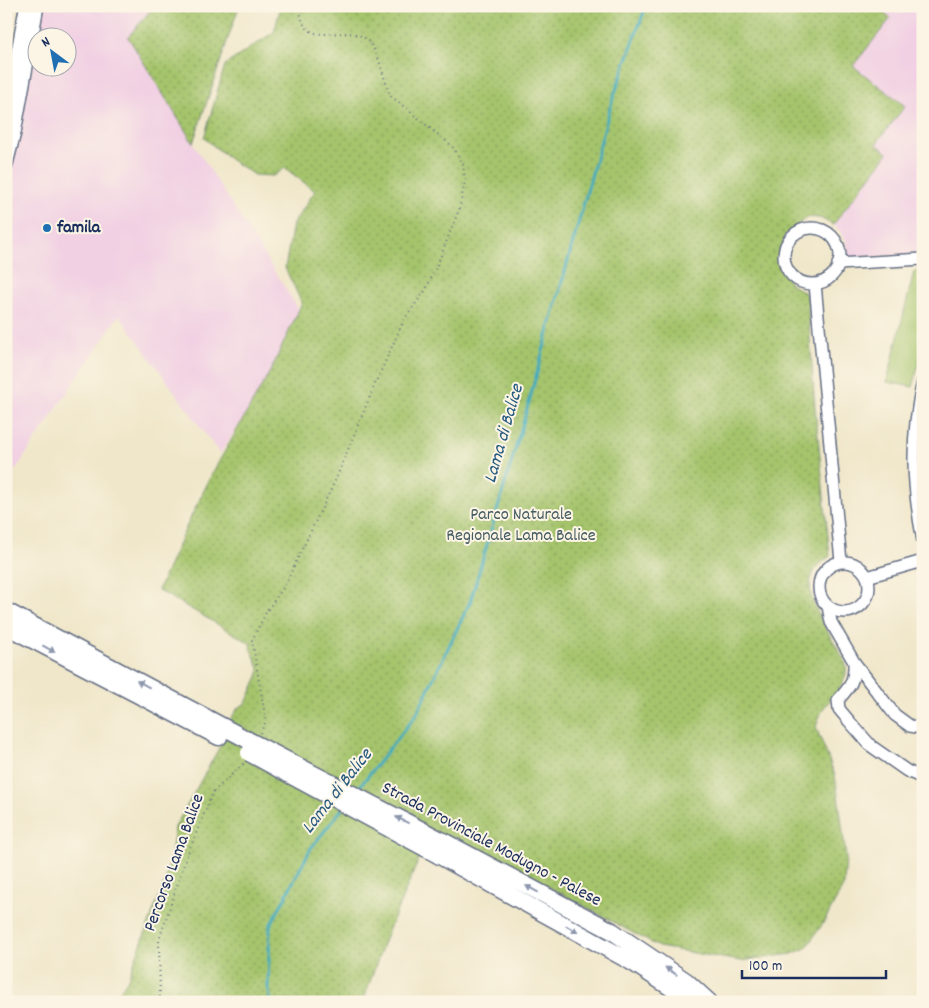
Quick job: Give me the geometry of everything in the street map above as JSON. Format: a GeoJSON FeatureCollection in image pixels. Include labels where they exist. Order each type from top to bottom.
{"type":"FeatureCollection","features":[{"type":"Feature","properties":{"kind":"main road"},"geometry":{"type":"LineString","coordinates":[[12,124],[17,68],[28,6]]}},
{"type":"Feature","properties":{"kind":"main road","name":"Strada Provinciale Modugno - Palese"},"geometry":{"type":"LineString","coordinates":[[6,611],[248,748]]}},
{"type":"Feature","properties":{"kind":"main road","name":"Strada Provinciale Modugno - Palese"},"geometry":{"type":"LineString","coordinates":[[6,626],[248,748],[441,849],[612,931],[686,981],[709,1002]]}},
{"type":"Feature","properties":{"kind":"main road","name":"Strada Provinciale Modugno - Palese"},"geometry":{"type":"LineString","coordinates":[[441,849],[626,959],[679,993],[689,1002]]}},
{"type":"Feature","properties":{"kind":"street"},"geometry":{"type":"LineString","coordinates":[[34,28],[38,6]]}},
{"type":"Feature","properties":{"kind":"street"},"geometry":{"type":"LineString","coordinates":[[17,68],[28,50]]}},
{"type":"Feature","properties":{"kind":"street"},"geometry":{"type":"LineString","coordinates":[[6,168],[12,124],[28,57]]}},
{"type":"Feature","properties":{"kind":"street"},"geometry":{"type":"LineString","coordinates":[[6,139],[12,124]]}},
{"type":"Feature","properties":{"kind":"street"},"geometry":{"type":"LineString","coordinates":[[808,229],[826,232],[838,246],[838,264],[828,278],[815,284],[803,283],[794,278],[784,263],[786,245],[792,237],[808,229]]}},
{"type":"Feature","properties":{"kind":"street"},"geometry":{"type":"LineString","coordinates":[[838,264],[923,259]]}},
{"type":"Feature","properties":{"kind":"street"},"geometry":{"type":"LineString","coordinates":[[815,284],[841,562]]}},
{"type":"Feature","properties":{"kind":"street"},"geometry":{"type":"LineString","coordinates":[[923,381],[916,418],[913,450],[914,482],[923,541]]}},
{"type":"Feature","properties":{"kind":"street"},"geometry":{"type":"LineString","coordinates":[[867,578],[923,560]]}},
{"type":"Feature","properties":{"kind":"street"},"geometry":{"type":"LineString","coordinates":[[848,562],[855,564],[867,578],[868,589],[866,596],[857,608],[842,612],[834,610],[822,600],[819,592],[821,576],[832,564],[848,562]]}},
{"type":"Feature","properties":{"kind":"street"},"geometry":{"type":"LineString","coordinates":[[828,606],[831,622],[854,662],[895,715],[910,726],[923,728]]}},
{"type":"Feature","properties":{"kind":"street"},"geometry":{"type":"LineString","coordinates":[[854,662],[855,673],[850,688],[838,700],[839,709],[871,746],[907,771],[923,778]]}},
{"type":"Feature","properties":{"kind":"path","name":"Percorso Lama Balice"},"geometry":{"type":"LineString","coordinates":[[160,1002],[159,940],[186,858],[213,792],[248,748],[266,721],[252,640],[268,609],[284,587],[335,482],[375,384],[405,318],[425,292],[460,207],[465,181],[463,164],[452,146],[391,96],[386,88],[376,52],[370,44],[363,37],[352,33],[321,34],[311,32],[304,25],[300,15],[300,6]]}},
{"type":"Feature","properties":{"kind":"shaded area"},"geometry":{"type":"Polygon","coordinates":[[[34,6],[154,6],[128,37],[306,321],[220,454],[119,315],[6,484],[6,154],[28,38],[28,78],[78,78],[78,28],[30,28],[34,6]]]}},
{"type":"Feature","properties":{"kind":"shaded area"},"geometry":{"type":"Polygon","coordinates":[[[881,6],[923,6],[923,255],[848,258],[846,241],[841,232],[833,225],[888,153],[876,144],[905,106],[853,66],[891,18],[879,9],[881,6]]]}},
{"type":"Feature","properties":{"kind":"green space"},"geometry":{"type":"Polygon","coordinates":[[[154,6],[239,6],[193,143],[128,37],[154,6]]]}},
{"type":"Feature","properties":{"kind":"green space","name":"Parco Naturale Regionale Lama Balice"},"geometry":{"type":"Polygon","coordinates":[[[281,6],[881,6],[880,9],[891,18],[853,66],[905,106],[876,144],[888,153],[833,225],[820,218],[807,217],[785,235],[779,258],[789,283],[807,294],[814,397],[830,556],[812,575],[811,596],[846,666],[845,678],[823,709],[816,727],[835,775],[846,858],[844,885],[824,922],[806,948],[792,954],[740,961],[659,947],[512,867],[431,831],[386,936],[363,1002],[113,1002],[127,981],[165,881],[175,827],[219,748],[232,717],[238,708],[246,703],[259,674],[259,668],[250,643],[158,590],[213,472],[272,368],[302,303],[285,268],[293,224],[315,191],[285,168],[273,176],[254,175],[231,160],[204,138],[225,65],[274,32],[281,6]]]}},
{"type":"Feature","properties":{"kind":"green space"},"geometry":{"type":"Polygon","coordinates":[[[923,270],[923,346],[913,387],[887,382],[914,271],[923,270]]]}},
{"type":"Feature","properties":{"kind":"waterway","name":"Lama di Balice"},"geometry":{"type":"LineString","coordinates":[[357,790],[416,715],[470,602],[525,416],[612,101],[646,6]]}},
{"type":"Feature","properties":{"kind":"waterway","name":"Lama di Balice"},"geometry":{"type":"LineString","coordinates":[[271,1002],[268,987],[270,926],[311,848],[342,809]]}},
{"type":"Feature","properties":{"kind":"place","name":"famila"},"geometry":{"type":"Point","coordinates":[47,228]}}]}
